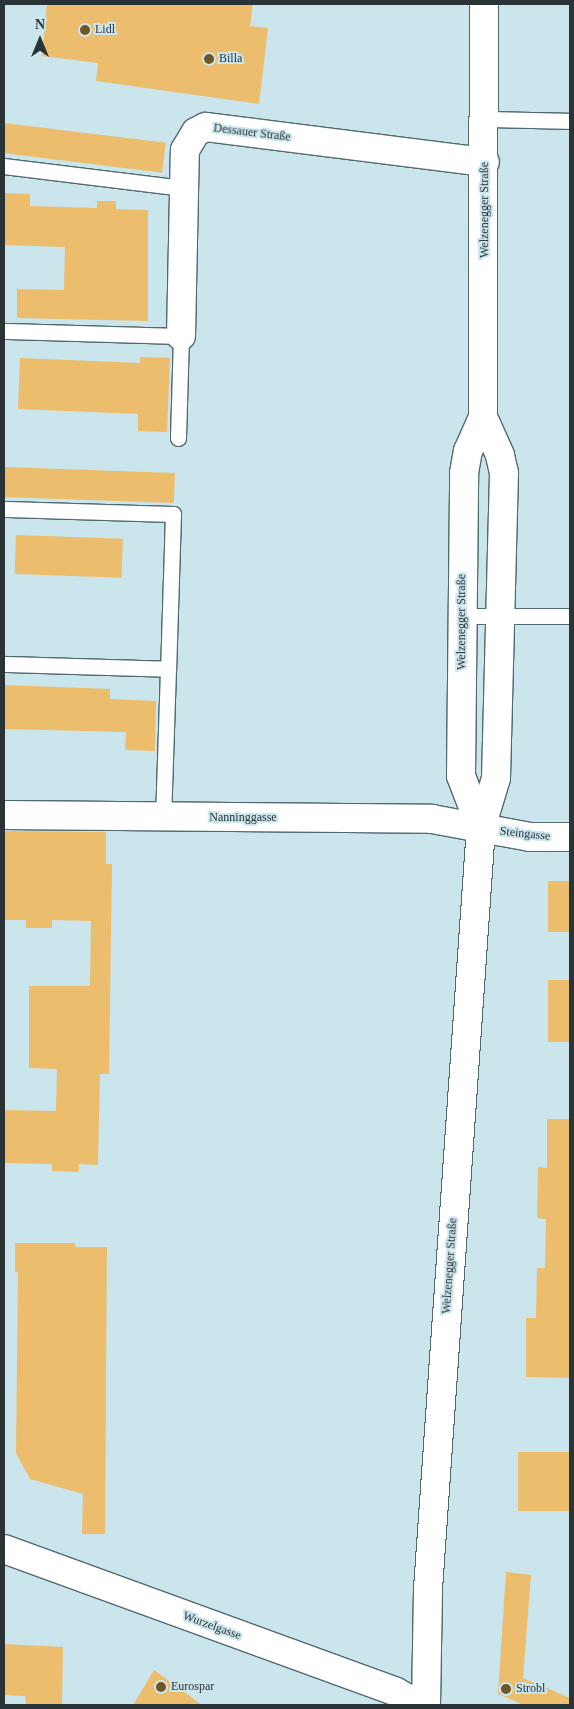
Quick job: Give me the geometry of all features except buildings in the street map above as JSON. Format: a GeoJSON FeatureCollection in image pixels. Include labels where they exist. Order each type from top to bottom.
{"type":"FeatureCollection","features":[{"type":"Feature","properties":{"kind":"street","name":"Welzenegger Straße"},"geometry":{"type":"LineString","coordinates":[[481,828],[461,776],[464,473],[468,451],[483,417],[484,4]]}},
{"type":"Feature","properties":{"kind":"street","name":"Dessauer Straße"},"geometry":{"type":"LineString","coordinates":[[181,336],[186,150],[190,139],[206,127],[485,162]]}},
{"type":"Feature","properties":{"kind":"street","name":"Welzenegger Straße"},"geometry":{"type":"LineString","coordinates":[[426,1705],[428,1589],[481,828],[496,778],[504,473],[500,455],[483,417]]}},
{"type":"Feature","properties":{"kind":"street","name":"Nanninggasse"},"geometry":{"type":"LineString","coordinates":[[4,815],[163,818],[432,819],[481,828]]}},
{"type":"Feature","properties":{"kind":"street","name":"Steingasse"},"geometry":{"type":"LineString","coordinates":[[481,828],[530,836],[570,837]]}},
{"type":"Feature","properties":{"kind":"street","name":"Wurzelgasse"},"geometry":{"type":"LineString","coordinates":[[4,1550],[396,1692],[419,1705]]}},
{"type":"Feature","properties":{"kind":"lane"},"geometry":{"type":"LineString","coordinates":[[485,119],[570,121]]}},
{"type":"Feature","properties":{"kind":"lane"},"geometry":{"type":"LineString","coordinates":[[4,166],[184,188]]}},
{"type":"Feature","properties":{"kind":"lane"},"geometry":{"type":"LineString","coordinates":[[4,330],[181,336],[178,438]]}},
{"type":"Feature","properties":{"kind":"lane"},"geometry":{"type":"LineString","coordinates":[[4,509],[173,514],[163,818]]}},
{"type":"Feature","properties":{"kind":"lane"},"geometry":{"type":"LineString","coordinates":[[462,616],[570,616]]}},
{"type":"Feature","properties":{"kind":"lane"},"geometry":{"type":"LineString","coordinates":[[4,664],[168,669]]}},
{"type":"Feature","properties":{"kind":"place","name":"Lidl"},"geometry":{"type":"Point","coordinates":[85,30]}},
{"type":"Feature","properties":{"kind":"place","name":"Billa"},"geometry":{"type":"Point","coordinates":[209,59]}},
{"type":"Feature","properties":{"kind":"place","name":"Eurospar"},"geometry":{"type":"Point","coordinates":[161,1687]}},
{"type":"Feature","properties":{"kind":"place","name":"Strobl"},"geometry":{"type":"Point","coordinates":[506,1689]}}]}
